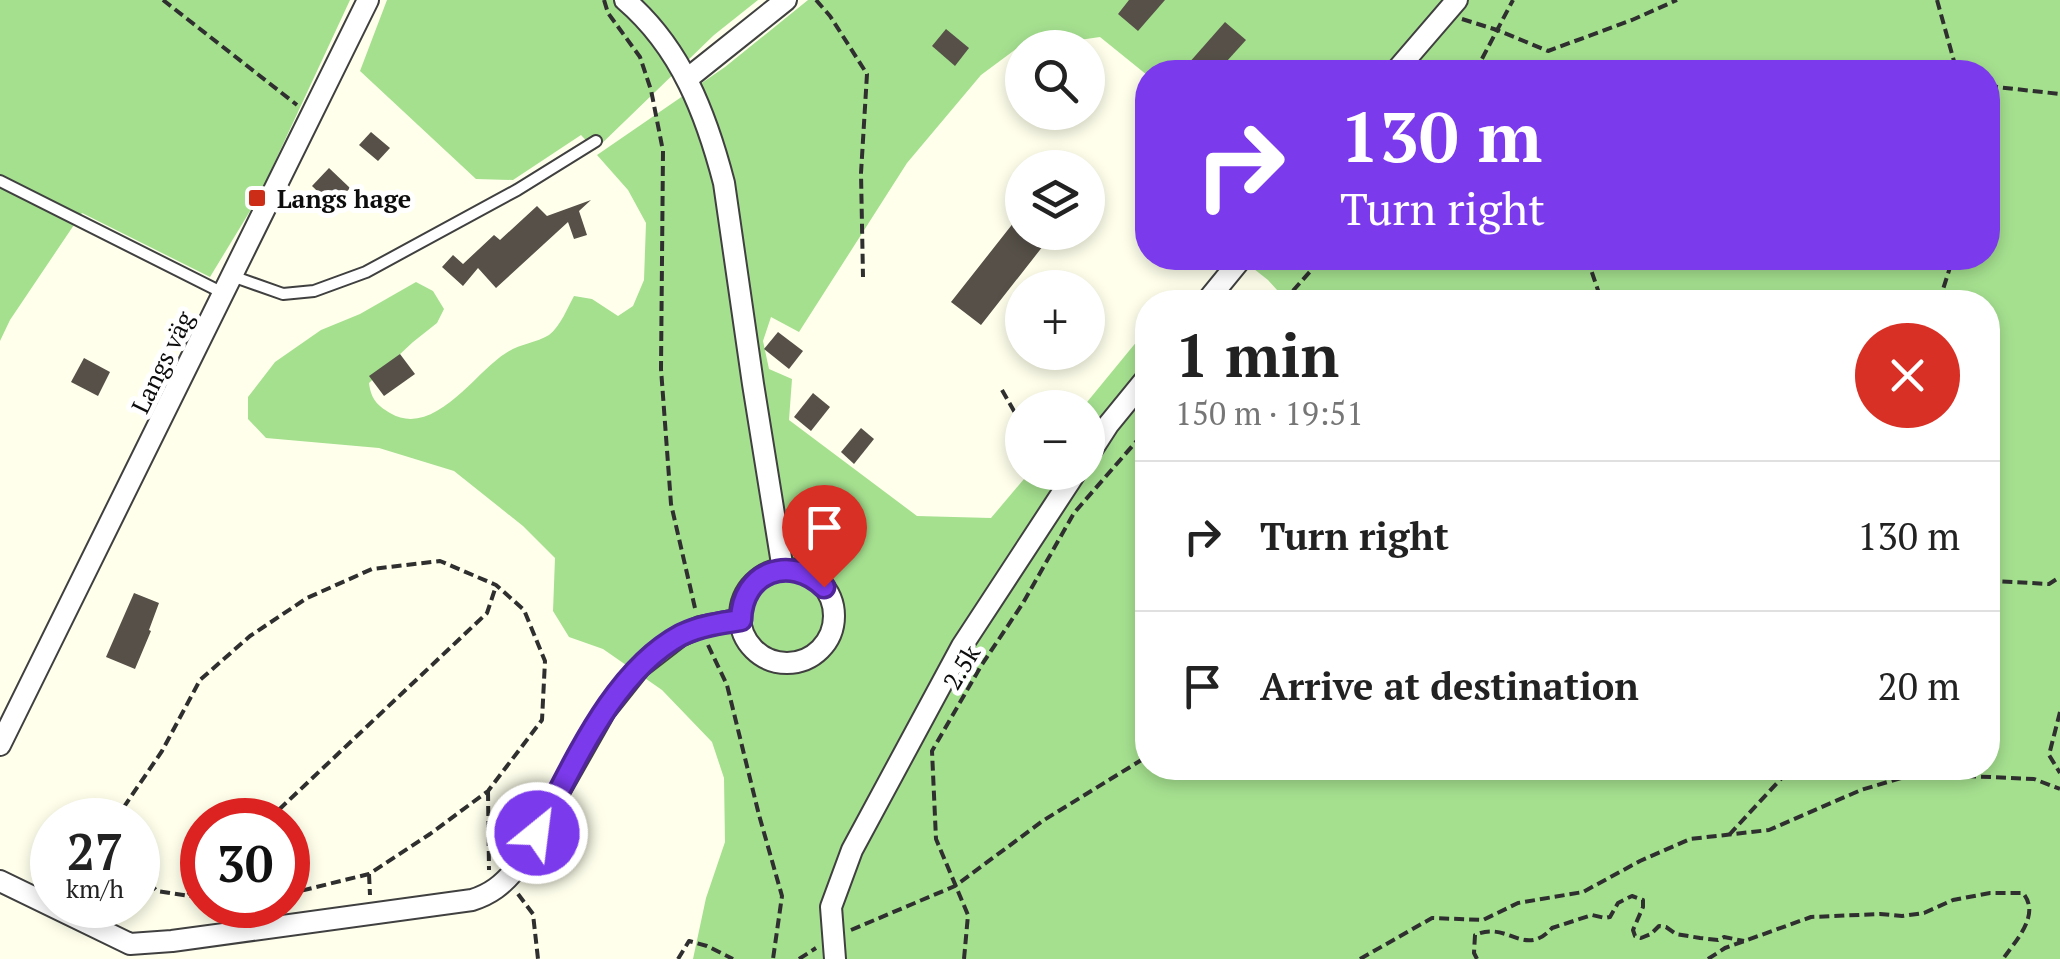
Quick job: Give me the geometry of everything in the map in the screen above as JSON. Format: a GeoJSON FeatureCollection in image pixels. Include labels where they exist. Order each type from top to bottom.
{"type":"FeatureCollection","features":[{"type":"Feature","properties":{"kind":"street","name":"Langs väg"},"geometry":{"type":"LineString","coordinates":[[0,745],[368,0]]}},
{"type":"Feature","properties":{"kind":"street"},"geometry":{"type":"LineString","coordinates":[[625,0],[660,35],[688,79],[701,106],[724,183],[783,570]]}},
{"type":"Feature","properties":{"kind":"street"},"geometry":{"type":"LineString","coordinates":[[688,79],[786,0]]}},
{"type":"Feature","properties":{"kind":"street"},"geometry":{"type":"LineString","coordinates":[[1405,60],[1451,7]]}},
{"type":"Feature","properties":{"kind":"street"},"geometry":{"type":"LineString","coordinates":[[1216,290],[1232,270]]}},
{"type":"Feature","properties":{"kind":"street"},"geometry":{"type":"LineString","coordinates":[[1105,430],[1135,392]]}},
{"type":"Feature","properties":{"kind":"street"},"geometry":{"type":"LineString","coordinates":[[834,948],[831,906],[852,850],[962,646],[1064,490]]}},
{"type":"Feature","properties":{"kind":"street"},"geometry":{"type":"LineString","coordinates":[[783,570],[798,571],[824,587],[831,600],[834,622],[820,650],[794,663],[771,660],[758,652],[748,641],[741,620],[742,605],[752,586],[769,573],[783,570]]}},
{"type":"Feature","properties":{"kind":"street"},"geometry":{"type":"LineString","coordinates":[[0,881],[130,944],[172,942],[472,900],[496,889],[515,870],[604,711],[652,656],[700,627],[741,620]]}},
{"type":"Feature","properties":{"kind":"lane"},"geometry":{"type":"LineString","coordinates":[[0,181],[228,284],[283,294],[314,291],[366,272],[448,229],[596,141]]}},
{"type":"Feature","properties":{"kind":"path"},"geometry":{"type":"LineString","coordinates":[[163,0],[312,116]]}},
{"type":"Feature","properties":{"kind":"path"},"geometry":{"type":"LineString","coordinates":[[604,0],[608,13],[640,58],[663,151],[660,369],[671,504],[700,627],[727,685],[782,896],[773,959]]}},
{"type":"Feature","properties":{"kind":"path"},"geometry":{"type":"LineString","coordinates":[[816,0],[867,74],[861,172],[863,276]]}},
{"type":"Feature","properties":{"kind":"path"},"geometry":{"type":"LineString","coordinates":[[1482,60],[1512,0]]}},
{"type":"Feature","properties":{"kind":"path"},"geometry":{"type":"LineString","coordinates":[[1451,7],[1548,51],[1677,0]]}},
{"type":"Feature","properties":{"kind":"path"},"geometry":{"type":"LineString","coordinates":[[1937,0],[1953,60]]}},
{"type":"Feature","properties":{"kind":"path"},"geometry":{"type":"LineString","coordinates":[[2000,87],[2060,94]]}},
{"type":"Feature","properties":{"kind":"path"},"geometry":{"type":"LineString","coordinates":[[1294,290],[1312,270]]}},
{"type":"Feature","properties":{"kind":"path"},"geometry":{"type":"LineString","coordinates":[[1002,390],[1005,395]]}},
{"type":"Feature","properties":{"kind":"path","name":"2.5k"},"geometry":{"type":"LineString","coordinates":[[964,959],[968,915],[936,838],[932,751],[1074,513],[1135,443]]}},
{"type":"Feature","properties":{"kind":"path"},"geometry":{"type":"LineString","coordinates":[[130,798],[162,751],[200,680],[250,636],[307,598],[372,569],[440,561],[496,585],[524,610],[545,662],[542,720],[488,791],[369,874],[310,889]]}},
{"type":"Feature","properties":{"kind":"path"},"geometry":{"type":"LineString","coordinates":[[2000,580],[2050,584],[2060,578]]}},
{"type":"Feature","properties":{"kind":"path"},"geometry":{"type":"LineString","coordinates":[[291,798],[487,613],[496,585]]}},
{"type":"Feature","properties":{"kind":"path"},"geometry":{"type":"LineString","coordinates":[[2060,712],[2048,755],[2060,773]]}},
{"type":"Feature","properties":{"kind":"path"},"geometry":{"type":"LineString","coordinates":[[834,948],[955,886],[1044,820],[1135,764]]}},
{"type":"Feature","properties":{"kind":"path"},"geometry":{"type":"LineString","coordinates":[[2000,777],[2034,778],[2060,789]]}},
{"type":"Feature","properties":{"kind":"path"},"geometry":{"type":"LineString","coordinates":[[1728,835],[1780,780]]}},
{"type":"Feature","properties":{"kind":"path"},"geometry":{"type":"LineString","coordinates":[[1360,959],[1432,918],[1483,920],[1518,903],[1582,892],[1640,860],[1690,839],[1769,830],[1861,790],[1894,780]]}},
{"type":"Feature","properties":{"kind":"path"},"geometry":{"type":"LineString","coordinates":[[488,791],[496,889],[523,898],[532,914],[538,959]]}},
{"type":"Feature","properties":{"kind":"path"},"geometry":{"type":"LineString","coordinates":[[1708,959],[1726,948],[1811,917],[1902,916],[1952,900],[1990,893],[2023,893],[2030,904],[2030,915],[2003,959]]}},
{"type":"Feature","properties":{"kind":"path"},"geometry":{"type":"LineString","coordinates":[[1477,959],[1475,935],[1482,932],[1490,930],[1518,945],[1534,946],[1552,928],[1592,916],[1610,917],[1618,903],[1632,896],[1643,900],[1633,930],[1640,938],[1659,926],[1676,934],[1745,941]]}},
{"type":"Feature","properties":{"kind":"path"},"geometry":{"type":"LineString","coordinates":[[678,959],[689,941],[733,959]]}},
{"type":"Feature","properties":{"kind":"green space"},"geometry":{"type":"Polygon","coordinates":[[[0,0],[350,0],[258,198],[210,277],[82,213],[0,341],[0,0]]]}},
{"type":"Feature","properties":{"kind":"green space"},"geometry":{"type":"Polygon","coordinates":[[[387,0],[758,0],[714,35],[595,150],[581,135],[513,180],[476,179],[360,71],[387,0]]]}},
{"type":"Feature","properties":{"kind":"green space"},"geometry":{"type":"Polygon","coordinates":[[[808,0],[2060,0],[2060,959],[693,959],[706,898],[725,842],[724,778],[712,742],[662,690],[603,649],[569,637],[553,611],[555,558],[523,526],[454,471],[379,448],[266,438],[248,419],[248,397],[275,362],[321,330],[360,314],[416,282],[433,291],[444,309],[437,323],[369,383],[378,404],[406,419],[438,410],[506,353],[549,335],[574,296],[592,299],[618,316],[633,306],[644,280],[646,223],[628,190],[597,155],[725,67],[808,0]]]}},
{"type":"Feature","properties":{"kind":"building"},"geometry":{"type":"Polygon","coordinates":[[[1129,0],[1165,0],[1138,31],[1118,14],[1129,0]]]}},
{"type":"Feature","properties":{"kind":"building"},"geometry":{"type":"Polygon","coordinates":[[[1225,22],[1246,40],[1228,60],[1192,60],[1225,22]]]}},
{"type":"Feature","properties":{"kind":"building"},"geometry":{"type":"Polygon","coordinates":[[[946,29],[969,48],[955,66],[932,46],[946,29]]]}},
{"type":"Feature","properties":{"kind":"building"},"geometry":{"type":"Polygon","coordinates":[[[371,132],[390,148],[378,161],[359,145],[371,132]]]}},
{"type":"Feature","properties":{"kind":"building"},"geometry":{"type":"Polygon","coordinates":[[[329,168],[350,188],[333,206],[312,186],[329,168]]]}},
{"type":"Feature","properties":{"kind":"building"},"geometry":{"type":"Polygon","coordinates":[[[591,200],[579,211],[587,235],[574,239],[568,222],[496,288],[478,268],[463,286],[442,267],[453,255],[463,264],[494,235],[500,240],[537,206],[547,216],[591,200]]]}},
{"type":"Feature","properties":{"kind":"building"},"geometry":{"type":"Polygon","coordinates":[[[1005,234],[1005,250],[1040,250],[1024,270],[1005,270],[1005,294],[981,325],[951,302],[1005,234]]]}},
{"type":"Feature","properties":{"kind":"building"},"geometry":{"type":"Polygon","coordinates":[[[778,332],[803,351],[789,369],[764,349],[778,332]]]}},
{"type":"Feature","properties":{"kind":"building"},"geometry":{"type":"Polygon","coordinates":[[[400,354],[415,374],[384,396],[369,376],[400,354]]]}},
{"type":"Feature","properties":{"kind":"building"},"geometry":{"type":"Polygon","coordinates":[[[84,358],[110,372],[98,396],[71,382],[84,358]]]}},
{"type":"Feature","properties":{"kind":"building"},"geometry":{"type":"Polygon","coordinates":[[[813,393],[830,407],[811,431],[794,417],[813,393]]]}},
{"type":"Feature","properties":{"kind":"building"},"geometry":{"type":"Polygon","coordinates":[[[861,428],[874,439],[854,464],[841,452],[861,428]]]}},
{"type":"Feature","properties":{"kind":"building"},"geometry":{"type":"Polygon","coordinates":[[[134,593],[159,603],[135,669],[106,657],[134,593]]]}},
{"type":"Feature","properties":{"kind":"place","name":"Langs hage"},"geometry":{"type":"Point","coordinates":[257,198]}},
{"type":"Feature","properties":{"kind":"route"},"geometry":{"type":"LineString","coordinates":[[537,833],[604,711],[652,656],[700,627],[741,620],[748,592],[769,573],[798,571],[824,587]]}}]}
